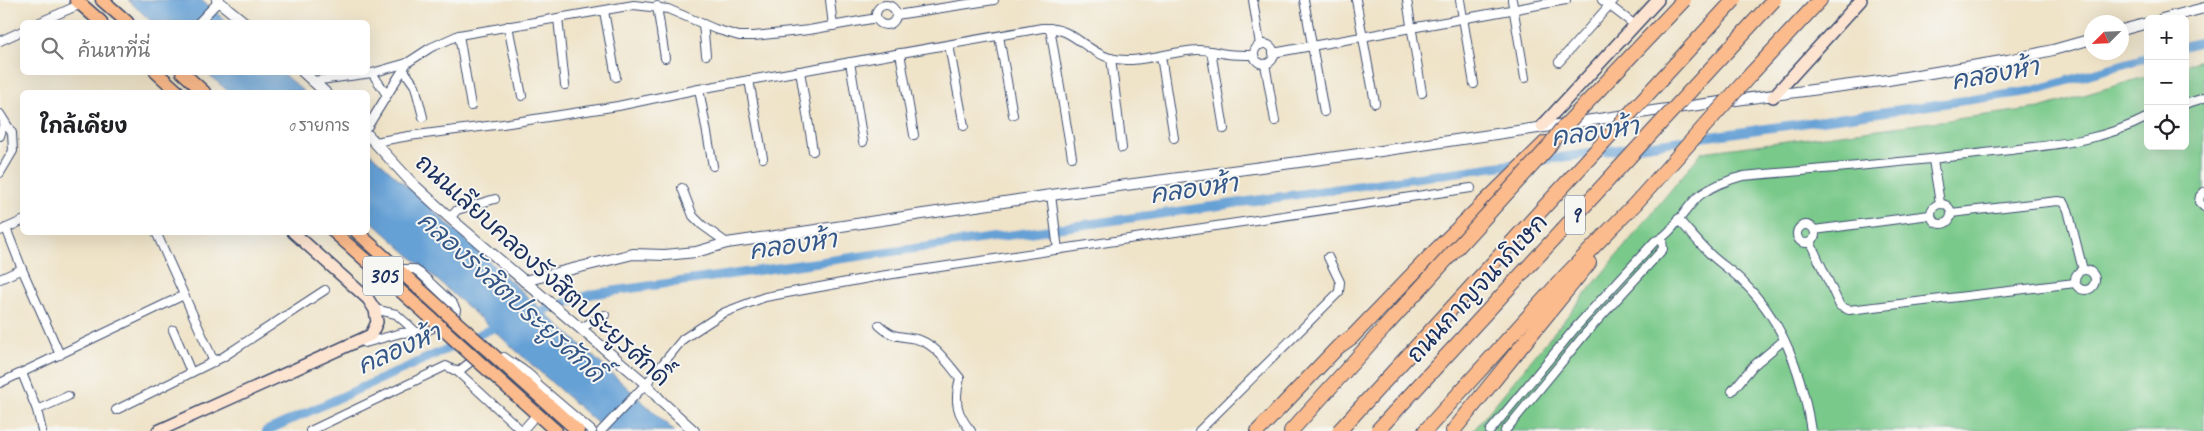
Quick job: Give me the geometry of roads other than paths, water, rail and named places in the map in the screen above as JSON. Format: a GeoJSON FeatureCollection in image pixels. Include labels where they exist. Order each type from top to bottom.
{"type":"FeatureCollection","features":[{"type":"Feature","properties":{"kind":"highway"},"geometry":{"type":"LineString","coordinates":[[1258,431],[1434,252],[1538,150],[1559,132],[1684,0]]}},
{"type":"Feature","properties":{"kind":"highway","name":"ถนนกาญจนาภิเษก"},"geometry":{"type":"LineString","coordinates":[[1339,431],[1734,0]]}},
{"type":"Feature","properties":{"kind":"highway","name":"ถนนกาญจนาภิเษก"},"geometry":{"type":"LineString","coordinates":[[1377,431],[1774,0]]}},
{"type":"Feature","properties":{"kind":"highway"},"geometry":{"type":"LineString","coordinates":[[1425,431],[1543,310],[1621,226],[1635,204],[1732,94],[1820,0]]}},
{"type":"Feature","properties":{"kind":"highway"},"geometry":{"type":"LineString","coordinates":[[1291,431],[1547,149],[1559,132]]}},
{"type":"Feature","properties":{"kind":"highway"},"geometry":{"type":"LineString","coordinates":[[1453,431],[1543,310]]}},
{"type":"Feature","properties":{"kind":"highway"},"geometry":{"type":"LineString","coordinates":[[1270,431],[1341,352],[1352,337]]}},
{"type":"Feature","properties":{"kind":"main road"},"geometry":{"type":"LineString","coordinates":[[102,0],[125,20]]}},
{"type":"Feature","properties":{"kind":"main road"},"geometry":{"type":"LineString","coordinates":[[1542,126],[1658,0]]}},
{"type":"Feature","properties":{"kind":"main road"},"geometry":{"type":"LineString","coordinates":[[1773,96],[1861,0]]}},
{"type":"Feature","properties":{"kind":"main road"},"geometry":{"type":"LineString","coordinates":[[78,2],[99,20]]}},
{"type":"Feature","properties":{"kind":"main road"},"geometry":{"type":"LineString","coordinates":[[159,75],[176,90]]}},
{"type":"Feature","properties":{"kind":"main road"},"geometry":{"type":"LineString","coordinates":[[185,75],[202,90]]}},
{"type":"Feature","properties":{"kind":"main road"},"geometry":{"type":"LineString","coordinates":[[158,431],[371,335],[377,322],[374,309],[368,299],[296,235]]}},
{"type":"Feature","properties":{"kind":"main road","name":"305"},"geometry":{"type":"LineString","coordinates":[[337,235],[556,431]]}},
{"type":"Feature","properties":{"kind":"main road","name":"305"},"geometry":{"type":"LineString","coordinates":[[360,235],[578,431]]}},
{"type":"Feature","properties":{"kind":"street"},"geometry":{"type":"LineString","coordinates":[[830,0],[833,26]]}},
{"type":"Feature","properties":{"kind":"street"},"geometry":{"type":"LineString","coordinates":[[932,0],[934,10]]}},
{"type":"Feature","properties":{"kind":"street"},"geometry":{"type":"LineString","coordinates":[[896,16],[994,0]]}},
{"type":"Feature","properties":{"kind":"street"},"geometry":{"type":"LineString","coordinates":[[1253,0],[1260,45]]}},
{"type":"Feature","properties":{"kind":"street"},"geometry":{"type":"LineString","coordinates":[[1304,0],[1324,112]]}},
{"type":"Feature","properties":{"kind":"street"},"geometry":{"type":"LineString","coordinates":[[1356,0],[1375,103]]}},
{"type":"Feature","properties":{"kind":"street"},"geometry":{"type":"LineString","coordinates":[[1407,0],[1422,93]]}},
{"type":"Feature","properties":{"kind":"street"},"geometry":{"type":"LineString","coordinates":[[1460,0],[1474,84]]}},
{"type":"Feature","properties":{"kind":"street"},"geometry":{"type":"LineString","coordinates":[[1512,0],[1525,78]]}},
{"type":"Feature","properties":{"kind":"street"},"geometry":{"type":"LineString","coordinates":[[1273,53],[1564,0]]}},
{"type":"Feature","properties":{"kind":"street"},"geometry":{"type":"LineString","coordinates":[[1602,0],[1611,2],[1635,25]]}},
{"type":"Feature","properties":{"kind":"street"},"geometry":{"type":"LineString","coordinates":[[44,20],[78,2]]}},
{"type":"Feature","properties":{"kind":"street"},"geometry":{"type":"LineString","coordinates":[[201,20],[217,2],[241,20]]}},
{"type":"Feature","properties":{"kind":"street"},"geometry":{"type":"LineString","coordinates":[[1559,62],[1611,2]]}},
{"type":"Feature","properties":{"kind":"street"},"geometry":{"type":"LineString","coordinates":[[882,3],[892,6],[896,16],[892,23],[886,25],[880,23],[876,12],[882,3]]}},
{"type":"Feature","properties":{"kind":"street"},"geometry":{"type":"LineString","coordinates":[[370,123],[405,66],[430,48],[459,35],[634,5],[657,6],[726,33],[754,36],[833,26],[877,18]]}},
{"type":"Feature","properties":{"kind":"street"},"geometry":{"type":"LineString","coordinates":[[657,6],[665,58]]}},
{"type":"Feature","properties":{"kind":"street"},"geometry":{"type":"LineString","coordinates":[[2177,15],[2204,8]]}},
{"type":"Feature","properties":{"kind":"street"},"geometry":{"type":"LineString","coordinates":[[604,11],[616,77]]}},
{"type":"Feature","properties":{"kind":"street"},"geometry":{"type":"LineString","coordinates":[[558,18],[565,84]]}},
{"type":"Feature","properties":{"kind":"street"},"geometry":{"type":"LineString","coordinates":[[703,24],[706,55]]}},
{"type":"Feature","properties":{"kind":"street"},"geometry":{"type":"LineString","coordinates":[[2129,28],[2144,24]]}},
{"type":"Feature","properties":{"kind":"street"},"geometry":{"type":"LineString","coordinates":[[508,26],[522,96]]}},
{"type":"Feature","properties":{"kind":"street"},"geometry":{"type":"LineString","coordinates":[[371,139],[503,124],[618,106],[699,89],[1050,28],[1068,32],[1101,55],[1111,58],[1161,56],[1195,50],[1254,55]]}},
{"type":"Feature","properties":{"kind":"street"},"geometry":{"type":"LineString","coordinates":[[1050,28],[1072,157]]}},
{"type":"Feature","properties":{"kind":"street"},"geometry":{"type":"LineString","coordinates":[[0,41],[20,31]]}},
{"type":"Feature","properties":{"kind":"street"},"geometry":{"type":"LineString","coordinates":[[459,35],[472,106]]}},
{"type":"Feature","properties":{"kind":"street"},"geometry":{"type":"LineString","coordinates":[[998,36],[1013,115]]}},
{"type":"Feature","properties":{"kind":"street"},"geometry":{"type":"LineString","coordinates":[[524,281],[633,254],[665,255],[696,252],[727,243],[1374,152],[1542,126],[1888,80],[2008,60],[2084,41]]}},
{"type":"Feature","properties":{"kind":"street"},"geometry":{"type":"LineString","coordinates":[[949,45],[964,126]]}},
{"type":"Feature","properties":{"kind":"street"},"geometry":{"type":"LineString","coordinates":[[1254,55],[1258,62],[1265,64],[1272,60],[1273,53],[1269,46],[1260,45]]}},
{"type":"Feature","properties":{"kind":"street"},"geometry":{"type":"LineString","coordinates":[[1254,55],[1257,47],[1260,45]]}},
{"type":"Feature","properties":{"kind":"street"},"geometry":{"type":"LineString","coordinates":[[1212,51],[1224,129]]}},
{"type":"Feature","properties":{"kind":"street"},"geometry":{"type":"LineString","coordinates":[[900,53],[914,135]]}},
{"type":"Feature","properties":{"kind":"street"},"geometry":{"type":"LineString","coordinates":[[1161,56],[1174,138]]}},
{"type":"Feature","properties":{"kind":"street"},"geometry":{"type":"LineString","coordinates":[[1111,58],[1122,148]]}},
{"type":"Feature","properties":{"kind":"street"},"geometry":{"type":"LineString","coordinates":[[850,62],[863,142]]}},
{"type":"Feature","properties":{"kind":"street"},"geometry":{"type":"LineString","coordinates":[[1265,64],[1275,121]]}},
{"type":"Feature","properties":{"kind":"street"},"geometry":{"type":"LineString","coordinates":[[387,95],[372,73],[405,66]]}},
{"type":"Feature","properties":{"kind":"street"},"geometry":{"type":"LineString","coordinates":[[405,66],[415,86],[423,117]]}},
{"type":"Feature","properties":{"kind":"street"},"geometry":{"type":"LineString","coordinates":[[800,71],[813,151]]}},
{"type":"Feature","properties":{"kind":"street"},"geometry":{"type":"LineString","coordinates":[[306,75],[322,90]]}},
{"type":"Feature","properties":{"kind":"street"},"geometry":{"type":"LineString","coordinates":[[313,81],[357,75]]}},
{"type":"Feature","properties":{"kind":"street"},"geometry":{"type":"LineString","coordinates":[[749,80],[763,158]]}},
{"type":"Feature","properties":{"kind":"street"},"geometry":{"type":"LineString","coordinates":[[699,89],[713,166]]}},
{"type":"Feature","properties":{"kind":"street"},"geometry":{"type":"LineString","coordinates":[[2189,103],[2204,98]]}},
{"type":"Feature","properties":{"kind":"street"},"geometry":{"type":"LineString","coordinates":[[1490,431],[1576,327],[1655,242],[1662,240],[1700,195],[1720,184],[1743,176],[1933,160],[2089,140],[2144,119]]}},
{"type":"Feature","properties":{"kind":"street"},"geometry":{"type":"LineString","coordinates":[[0,136],[2,120]]}},
{"type":"Feature","properties":{"kind":"street"},"geometry":{"type":"LineString","coordinates":[[0,173],[13,151],[12,133],[2,120]]}},
{"type":"Feature","properties":{"kind":"street","name":"ถนนเลียบคลองรังสิตประยูรศักดิ์"},"geometry":{"type":"LineString","coordinates":[[371,139],[413,184],[450,218],[581,328],[643,387],[694,431]]}},
{"type":"Feature","properties":{"kind":"street"},"geometry":{"type":"LineString","coordinates":[[1933,160],[1940,203]]}},
{"type":"Feature","properties":{"kind":"street"},"geometry":{"type":"LineString","coordinates":[[682,188],[693,216],[727,243]]}},
{"type":"Feature","properties":{"kind":"street"},"geometry":{"type":"LineString","coordinates":[[601,431],[643,387],[683,339],[723,313],[765,297],[1057,247],[1470,188]]}},
{"type":"Feature","properties":{"kind":"street"},"geometry":{"type":"LineString","coordinates":[[2204,192],[2200,196],[2199,202],[2204,207]]}},
{"type":"Feature","properties":{"kind":"street"},"geometry":{"type":"LineString","coordinates":[[1051,197],[1057,247]]}},
{"type":"Feature","properties":{"kind":"street"},"geometry":{"type":"LineString","coordinates":[[450,218],[458,210],[495,200]]}},
{"type":"Feature","properties":{"kind":"street"},"geometry":{"type":"LineString","coordinates":[[1951,213],[2058,201],[2064,202],[2068,210],[2083,270]]}},
{"type":"Feature","properties":{"kind":"street"},"geometry":{"type":"LineString","coordinates":[[1940,203],[1947,206],[1951,213],[1949,221],[1942,225],[1934,222],[1930,215],[1932,207],[1940,203]]}},
{"type":"Feature","properties":{"kind":"street"},"geometry":{"type":"LineString","coordinates":[[1814,230],[1814,237],[1810,242],[1803,243],[1798,238],[1797,232],[1802,226],[1808,226],[1814,230],[1930,215]]}},
{"type":"Feature","properties":{"kind":"street"},"geometry":{"type":"LineString","coordinates":[[1678,219],[1710,254],[1745,283],[1767,311],[1784,340],[1801,379],[1811,431]]}},
{"type":"Feature","properties":{"kind":"street"},"geometry":{"type":"LineString","coordinates":[[20,222],[3,230],[60,355]]}},
{"type":"Feature","properties":{"kind":"street"},"geometry":{"type":"LineString","coordinates":[[157,235],[214,362]]}},
{"type":"Feature","properties":{"kind":"street"},"geometry":{"type":"LineString","coordinates":[[1505,431],[1585,334],[1663,249],[1662,240]]}},
{"type":"Feature","properties":{"kind":"street"},"geometry":{"type":"LineString","coordinates":[[1810,242],[1840,306],[1849,310],[2075,283]]}},
{"type":"Feature","properties":{"kind":"street"},"geometry":{"type":"LineString","coordinates":[[1199,431],[1237,391],[1339,292],[1340,282],[1328,257]]}},
{"type":"Feature","properties":{"kind":"street"},"geometry":{"type":"LineString","coordinates":[[351,344],[363,344],[401,333],[426,331],[455,314],[456,310],[453,304],[420,273],[414,270],[396,268]]}},
{"type":"Feature","properties":{"kind":"street"},"geometry":{"type":"LineString","coordinates":[[0,280],[22,269]]}},
{"type":"Feature","properties":{"kind":"street"},"geometry":{"type":"LineString","coordinates":[[2083,270],[2088,270],[2094,275],[2094,283],[2088,289],[2080,289],[2075,283],[2076,274],[2083,270]]}},
{"type":"Feature","properties":{"kind":"street"},"geometry":{"type":"LineString","coordinates":[[116,410],[214,362],[253,339],[325,290]]}},
{"type":"Feature","properties":{"kind":"street"},"geometry":{"type":"LineString","coordinates":[[0,383],[184,295]]}},
{"type":"Feature","properties":{"kind":"street"},"geometry":{"type":"LineString","coordinates":[[374,309],[396,314],[416,332]]}},
{"type":"Feature","properties":{"kind":"street"},"geometry":{"type":"LineString","coordinates":[[581,328],[605,315]]}},
{"type":"Feature","properties":{"kind":"street"},"geometry":{"type":"LineString","coordinates":[[880,325],[892,335],[920,340],[942,355],[960,378],[956,402],[959,412],[971,431]]}},
{"type":"Feature","properties":{"kind":"street"},"geometry":{"type":"LineString","coordinates":[[173,330],[192,372]]}},
{"type":"Feature","properties":{"kind":"street"},"geometry":{"type":"LineString","coordinates":[[1732,391],[1753,366],[1784,340]]}},
{"type":"Feature","properties":{"kind":"street"},"geometry":{"type":"LineString","coordinates":[[458,372],[490,346],[523,372],[532,375],[538,385],[592,431]]}},
{"type":"Feature","properties":{"kind":"street"},"geometry":{"type":"LineString","coordinates":[[310,431],[371,403],[438,368],[446,366],[458,372],[522,431],[537,414]]}},
{"type":"Feature","properties":{"kind":"street"},"geometry":{"type":"LineString","coordinates":[[22,373],[37,410],[42,431]]}},
{"type":"Feature","properties":{"kind":"street"},"geometry":{"type":"LineString","coordinates":[[37,410],[68,396]]}},
{"type":"Feature","properties":{"kind":"water"},"geometry":{"type":"Polygon","coordinates":[[[128,0],[201,0],[225,20],[150,20],[128,0]]]}},
{"type":"Feature","properties":{"kind":"water"},"geometry":{"type":"Polygon","coordinates":[[[209,75],[284,75],[302,90],[227,90],[209,75]]]}},
{"type":"Feature","properties":{"kind":"water","name":"คลองรังสิตประยูรศักดิ์"},"geometry":{"type":"Polygon","coordinates":[[[370,153],[674,431],[606,431],[370,220],[370,153]]]}},
{"type":"Feature","properties":{"kind":"waterway","name":"คลองห้า"},"geometry":{"type":"LineString","coordinates":[[2189,45],[2204,41]]}},
{"type":"Feature","properties":{"kind":"waterway","name":"คลองห้า"},"geometry":{"type":"LineString","coordinates":[[532,314],[592,294],[2032,91],[2144,58]]}},
{"type":"Feature","properties":{"kind":"waterway","name":"คลองห้า"},"geometry":{"type":"LineString","coordinates":[[266,431],[500,325]]}}]}
